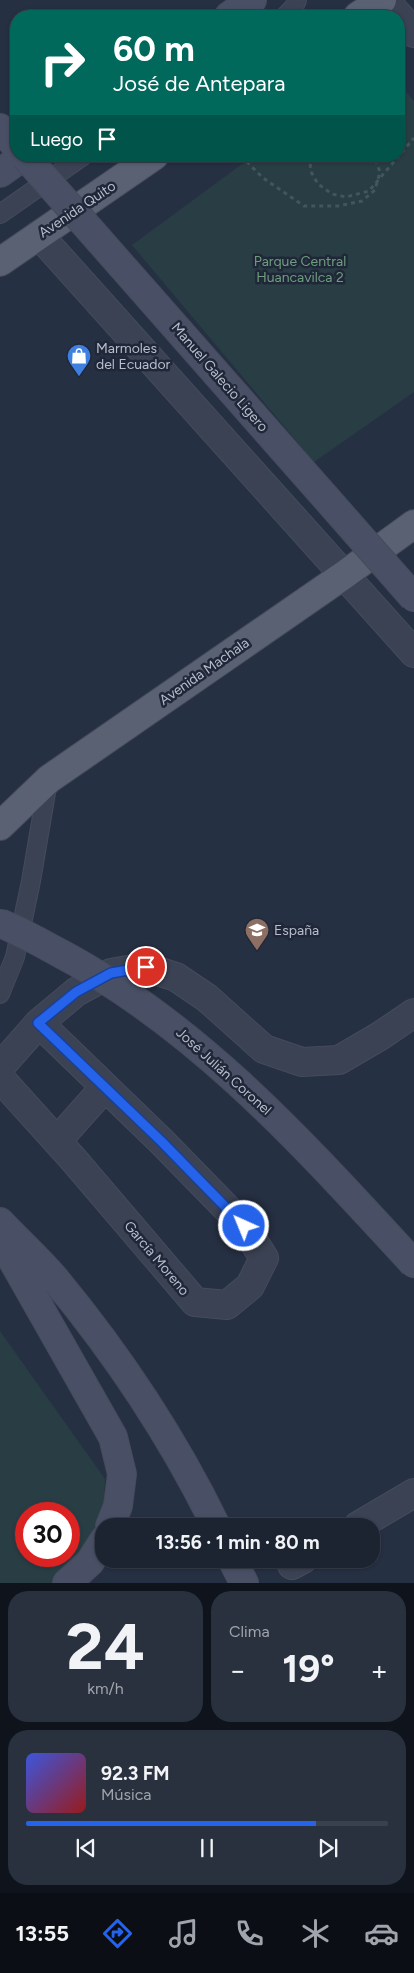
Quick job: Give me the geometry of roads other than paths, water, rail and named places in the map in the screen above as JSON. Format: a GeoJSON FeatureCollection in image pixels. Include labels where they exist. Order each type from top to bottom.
{"type":"FeatureCollection","features":[{"type":"Feature","properties":{"kind":"main road"},"geometry":{"type":"LineString","coordinates":[[237,10],[252,0]]}},
{"type":"Feature","properties":{"kind":"main road"},"geometry":{"type":"LineString","coordinates":[[367,10],[383,0]]}},
{"type":"Feature","properties":{"kind":"main road"},"geometry":{"type":"LineString","coordinates":[[0,128],[10,139]]}},
{"type":"Feature","properties":{"kind":"main road"},"geometry":{"type":"LineString","coordinates":[[0,173],[16,162]]}},
{"type":"Feature","properties":{"kind":"main road","name":"Manuel Galecio Ligero"},"geometry":{"type":"LineString","coordinates":[[30,162],[414,598]]}},
{"type":"Feature","properties":{"kind":"main road","name":"Avenida Quito"},"geometry":{"type":"LineString","coordinates":[[0,262],[145,162]]}},
{"type":"Feature","properties":{"kind":"main road","name":"Avenida Machala"},"geometry":{"type":"LineString","coordinates":[[5,813],[49,779],[344,575],[414,524]]}},
{"type":"Feature","properties":{"kind":"main road","name":"José Julián Coronel"},"geometry":{"type":"LineString","coordinates":[[0,923],[79,963],[125,991],[175,1027],[232,1076],[296,1137],[414,1264]]}},
{"type":"Feature","properties":{"kind":"main road"},"geometry":{"type":"LineString","coordinates":[[0,1222],[54,1278],[108,1348],[160,1425],[212,1518]]}},
{"type":"Feature","properties":{"kind":"main road"},"geometry":{"type":"LineString","coordinates":[[0,1238],[113,1438],[122,1474],[118,1506],[113,1518]]}},
{"type":"Feature","properties":{"kind":"main road"},"geometry":{"type":"LineString","coordinates":[[67,1583],[90,1562],[95,1554]]}},
{"type":"Feature","properties":{"kind":"main road"},"geometry":{"type":"LineString","coordinates":[[236,1568],[244,1583]]}},
{"type":"Feature","properties":{"kind":"street"},"geometry":{"type":"LineString","coordinates":[[383,0],[392,10]]}},
{"type":"Feature","properties":{"kind":"street"},"geometry":{"type":"LineString","coordinates":[[405,23],[414,33]]}},
{"type":"Feature","properties":{"kind":"street"},"geometry":{"type":"LineString","coordinates":[[39,235],[414,653]]}},
{"type":"Feature","properties":{"kind":"street"},"geometry":{"type":"LineString","coordinates":[[0,1067],[38,1023],[76,992],[111,973],[146,967],[176,977],[207,998],[264,1049],[302,1062],[339,1060],[414,1013]]}},
{"type":"Feature","properties":{"kind":"street","name":"García Moreno"},"geometry":{"type":"LineString","coordinates":[[0,1078],[57,1141],[195,1302],[227,1305],[250,1286],[264,1258],[244,1226],[162,1142],[38,1023]]}},
{"type":"Feature","properties":{"kind":"street"},"geometry":{"type":"LineString","coordinates":[[57,1141],[105,1087]]}},
{"type":"Feature","properties":{"kind":"street"},"geometry":{"type":"LineString","coordinates":[[372,1518],[414,1493]]}},
{"type":"Feature","properties":{"kind":"lane"},"geometry":{"type":"LineString","coordinates":[[0,214],[74,162]]}},
{"type":"Feature","properties":{"kind":"lane"},"geometry":{"type":"LineString","coordinates":[[0,994],[15,957],[49,779]]}},
{"type":"Feature","properties":{"kind":"place","name":"Marmoles del Ecuador"},"geometry":{"type":"Point","coordinates":[79,377]}},
{"type":"Feature","properties":{"kind":"place","name":"España"},"geometry":{"type":"Point","coordinates":[257,951]}},
{"type":"Feature","properties":{"kind":"park label","name":"Parque Central Huancavilca 2"},"geometry":{"type":"Point","coordinates":[300,270]}}]}
